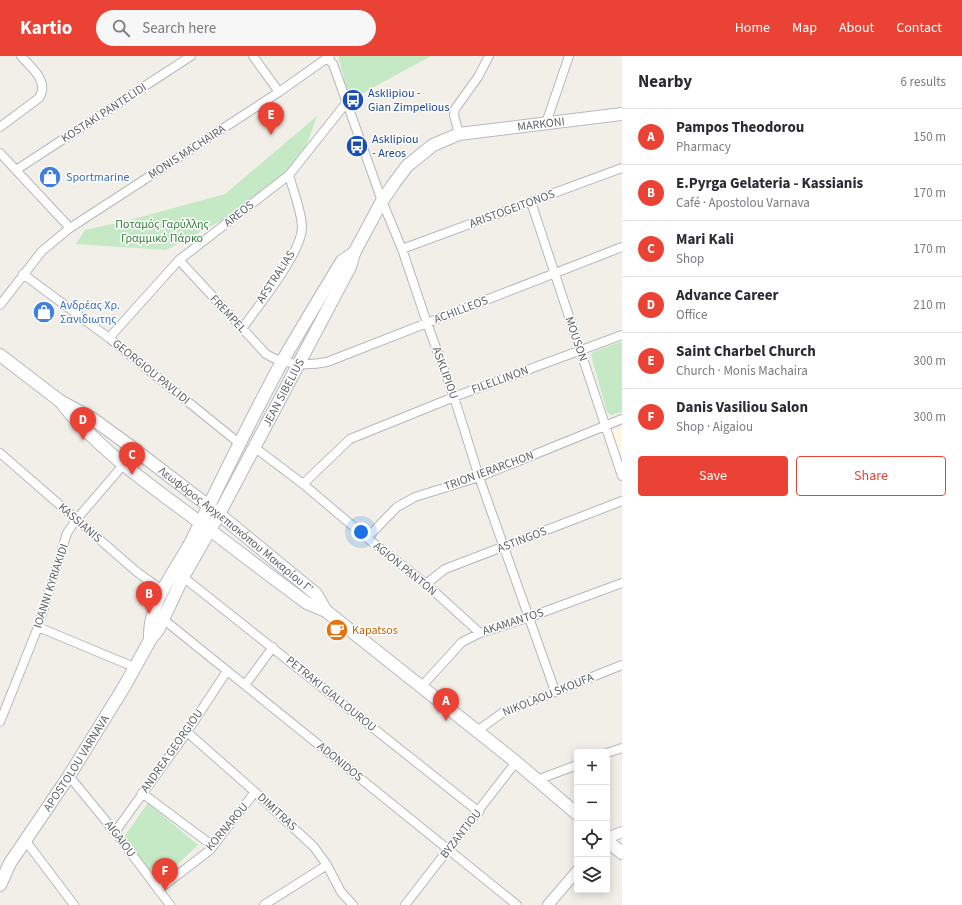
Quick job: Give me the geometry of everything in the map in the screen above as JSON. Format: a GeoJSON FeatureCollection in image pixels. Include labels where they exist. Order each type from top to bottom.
{"type":"FeatureCollection","features":[{"type":"Feature","properties":{"kind":"main road","name":"MARKONI"},"geometry":{"type":"LineString","coordinates":[[460,134],[622,114]]}},
{"type":"Feature","properties":{"kind":"main road","name":"JEAN SIBELIUS"},"geometry":{"type":"LineString","coordinates":[[210,530],[350,267],[354,253],[382,201],[407,166],[418,156],[434,145],[460,134]]}},
{"type":"Feature","properties":{"kind":"main road","name":"JEAN SIBELIUS"},"geometry":{"type":"LineString","coordinates":[[200,522],[239,443],[283,360],[342,261],[354,253]]}},
{"type":"Feature","properties":{"kind":"main road","name":"Λεωφόρος Αρχιεπισκόπου Μακαρίου Γ’"},"geometry":{"type":"LineString","coordinates":[[0,355],[60,401],[93,419],[219,514],[316,594],[326,611]]}},
{"type":"Feature","properties":{"kind":"main road","name":"Λεωφόρος Αρχιεπισκόπου Μακαρίου Γ’"},"geometry":{"type":"LineString","coordinates":[[60,401],[73,418],[124,464],[256,566],[307,603],[326,611],[477,730],[574,811]]}},
{"type":"Feature","properties":{"kind":"main road","name":"APOSTOLOU VARNAVA"},"geometry":{"type":"LineString","coordinates":[[150,640],[150,621],[162,590],[194,536],[200,522]]}},
{"type":"Feature","properties":{"kind":"main road","name":"APOSTOLOU VARNAVA"},"geometry":{"type":"LineString","coordinates":[[0,885],[10,863],[69,776],[150,640],[158,630],[183,577],[210,530]]}},
{"type":"Feature","properties":{"kind":"main road"},"geometry":{"type":"LineString","coordinates":[[610,842],[622,853]]}},
{"type":"Feature","properties":{"kind":"street"},"geometry":{"type":"LineString","coordinates":[[0,127],[39,98],[43,91],[43,85],[40,78],[21,56]]}},
{"type":"Feature","properties":{"kind":"street","name":"KOSTAKI PANTELIDI"},"geometry":{"type":"LineString","coordinates":[[16,170],[191,56]]}},
{"type":"Feature","properties":{"kind":"street"},"geometry":{"type":"LineString","coordinates":[[253,56],[279,92]]}},
{"type":"Feature","properties":{"kind":"street"},"geometry":{"type":"LineString","coordinates":[[460,134],[454,115],[455,109],[478,77],[489,56]]}},
{"type":"Feature","properties":{"kind":"street"},"geometry":{"type":"LineString","coordinates":[[546,123],[569,56]]}},
{"type":"Feature","properties":{"kind":"street","name":"MONIS MACHAIRA"},"geometry":{"type":"LineString","coordinates":[[0,305],[42,251],[70,228],[279,92],[329,57]]}},
{"type":"Feature","properties":{"kind":"street","name":"ASKLIPIOU"},"geometry":{"type":"LineString","coordinates":[[329,57],[347,102],[382,201],[402,249],[454,397],[503,547],[530,617],[555,691]]}},
{"type":"Feature","properties":{"kind":"street","name":"AREOS"},"geometry":{"type":"LineString","coordinates":[[109,338],[179,260],[289,175],[347,102]]}},
{"type":"Feature","properties":{"kind":"street"},"geometry":{"type":"LineString","coordinates":[[0,153],[70,228]]}},
{"type":"Feature","properties":{"kind":"street","name":"ARISTOGEITONOS"},"geometry":{"type":"LineString","coordinates":[[402,249],[622,168]]}},
{"type":"Feature","properties":{"kind":"street","name":"AFSTRALIAS"},"geometry":{"type":"LineString","coordinates":[[242,329],[289,261],[299,238],[302,226],[289,175]]}},
{"type":"Feature","properties":{"kind":"street","name":"MOUSON"},"geometry":{"type":"LineString","coordinates":[[531,202],[622,476]]}},
{"type":"Feature","properties":{"kind":"street","name":"ACHILLEOS"},"geometry":{"type":"LineString","coordinates":[[283,360],[298,364],[327,362],[622,247]]}},
{"type":"Feature","properties":{"kind":"street","name":"FREMPEL"},"geometry":{"type":"LineString","coordinates":[[179,260],[266,354],[283,360]]}},
{"type":"Feature","properties":{"kind":"street","name":"GEORGIOU PAVLIDI"},"geometry":{"type":"LineString","coordinates":[[23,274],[109,338],[239,443]]}},
{"type":"Feature","properties":{"kind":"street","name":"FILELLINON"},"geometry":{"type":"LineString","coordinates":[[303,484],[350,439],[454,397],[622,335]]}},
{"type":"Feature","properties":{"kind":"street","name":"TRION IERARCHON"},"geometry":{"type":"LineString","coordinates":[[367,538],[397,507],[415,497],[479,477],[622,419]]}},
{"type":"Feature","properties":{"kind":"street","name":"AGION PANTON"},"geometry":{"type":"LineString","coordinates":[[254,447],[303,484],[367,538],[426,584],[480,632]]}},
{"type":"Feature","properties":{"kind":"street","name":"KASSIANIS"},"geometry":{"type":"LineString","coordinates":[[0,453],[137,572],[162,590]]}},
{"type":"Feature","properties":{"kind":"street","name":"IOANNI KYRIAKIDI"},"geometry":{"type":"LineString","coordinates":[[0,722],[38,627],[67,533],[76,520],[124,464]]}},
{"type":"Feature","properties":{"kind":"street","name":"ASTINGOS"},"geometry":{"type":"LineString","coordinates":[[426,584],[445,569],[622,501]]}},
{"type":"Feature","properties":{"kind":"street","name":"PETRAKI GIALLOUROU"},"geometry":{"type":"LineString","coordinates":[[183,577],[479,812]]}},
{"type":"Feature","properties":{"kind":"street","name":"AKAMANTOS"},"geometry":{"type":"LineString","coordinates":[[421,687],[462,642],[480,632],[530,617],[622,583]]}},
{"type":"Feature","properties":{"kind":"street","name":"ADONIDOS"},"geometry":{"type":"LineString","coordinates":[[163,619],[517,905]]}},
{"type":"Feature","properties":{"kind":"street"},"geometry":{"type":"LineString","coordinates":[[38,627],[134,667]]}},
{"type":"Feature","properties":{"kind":"street"},"geometry":{"type":"LineString","coordinates":[[244,685],[273,648]]}},
{"type":"Feature","properties":{"kind":"street","name":"NIKOLAOU SKOUFA"},"geometry":{"type":"LineString","coordinates":[[477,730],[502,713],[622,665]]}},
{"type":"Feature","properties":{"kind":"street","name":"ANDREA GEORGIOU"},"geometry":{"type":"LineString","coordinates":[[115,832],[227,671]]}},
{"type":"Feature","properties":{"kind":"street","name":"DIMITRAS"},"geometry":{"type":"LineString","coordinates":[[186,732],[256,792],[314,847],[327,865],[341,892],[351,904]]}},
{"type":"Feature","properties":{"kind":"street"},"geometry":{"type":"LineString","coordinates":[[610,752],[622,748]]}},
{"type":"Feature","properties":{"kind":"street","name":"BYZANTIOU"},"geometry":{"type":"LineString","coordinates":[[405,905],[479,812],[516,762]]}},
{"type":"Feature","properties":{"kind":"street"},"geometry":{"type":"LineString","coordinates":[[537,780],[574,766]]}},
{"type":"Feature","properties":{"kind":"street","name":"AIGAIOU"},"geometry":{"type":"LineString","coordinates":[[69,776],[115,832],[170,905]]}},
{"type":"Feature","properties":{"kind":"street","name":"KORNAROU"},"geometry":{"type":"LineString","coordinates":[[158,890],[213,846],[256,792]]}},
{"type":"Feature","properties":{"kind":"street"},"geometry":{"type":"LineString","coordinates":[[142,793],[213,846]]}},
{"type":"Feature","properties":{"kind":"street"},"geometry":{"type":"LineString","coordinates":[[610,838],[622,832]]}},
{"type":"Feature","properties":{"kind":"street"},"geometry":{"type":"LineString","coordinates":[[25,840],[74,905]]}},
{"type":"Feature","properties":{"kind":"street"},"geometry":{"type":"LineString","coordinates":[[264,905],[327,865]]}},
{"type":"Feature","properties":{"kind":"street"},"geometry":{"type":"LineString","coordinates":[[548,905],[574,875]]}},
{"type":"Feature","properties":{"kind":"shaded area"},"geometry":{"type":"Polygon","coordinates":[[[622,427],[622,460],[612,431],[622,427]]]}},
{"type":"Feature","properties":{"kind":"green space"},"geometry":{"type":"Polygon","coordinates":[[[338,56],[431,56],[350,100],[338,56]]]}},
{"type":"Feature","properties":{"kind":"green space","name":"Ποταμός Γαρύλλης Γραμμικό Πάρκο"},"geometry":{"type":"Polygon","coordinates":[[[317,116],[300,163],[230,216],[166,250],[76,244],[85,230],[130,220],[225,194],[317,116]]]}},
{"type":"Feature","properties":{"kind":"green space"},"geometry":{"type":"Polygon","coordinates":[[[622,341],[622,412],[611,415],[607,412],[591,355],[593,352],[622,341]]]}},
{"type":"Feature","properties":{"kind":"green space"},"geometry":{"type":"Polygon","coordinates":[[[148,803],[198,845],[156,884],[124,837],[148,803]]]}},
{"type":"Feature","properties":{"kind":"place","name":"Asklipiou - Gian Zimpelious"},"geometry":{"type":"Point","coordinates":[353,100]}},
{"type":"Feature","properties":{"kind":"place","name":"Saint Charbel Church"},"geometry":{"type":"Point","coordinates":[271,135]}},
{"type":"Feature","properties":{"kind":"place","name":"Asklipiou - Areos"},"geometry":{"type":"Point","coordinates":[357,146]}},
{"type":"Feature","properties":{"kind":"place","name":"Sportmarine"},"geometry":{"type":"Point","coordinates":[50,177]}},
{"type":"Feature","properties":{"kind":"place","name":"Ανδρέας Χρ. Σανιδιωτης"},"geometry":{"type":"Point","coordinates":[44,312]}},
{"type":"Feature","properties":{"kind":"place","name":"Advance Career"},"geometry":{"type":"Point","coordinates":[83,440]}},
{"type":"Feature","properties":{"kind":"place","name":"Mari Kali"},"geometry":{"type":"Point","coordinates":[132,475]}},
{"type":"Feature","properties":{"kind":"place","name":"E.Pyrga Gelateria - Kassianis"},"geometry":{"type":"Point","coordinates":[149,614]}},
{"type":"Feature","properties":{"kind":"place","name":"Kapatsos"},"geometry":{"type":"Point","coordinates":[337,630]}},
{"type":"Feature","properties":{"kind":"place","name":"Pampos Theodorou"},"geometry":{"type":"Point","coordinates":[446,721]}},
{"type":"Feature","properties":{"kind":"place","name":"Danis Vasiliou Salon"},"geometry":{"type":"Point","coordinates":[165,891]}}]}
